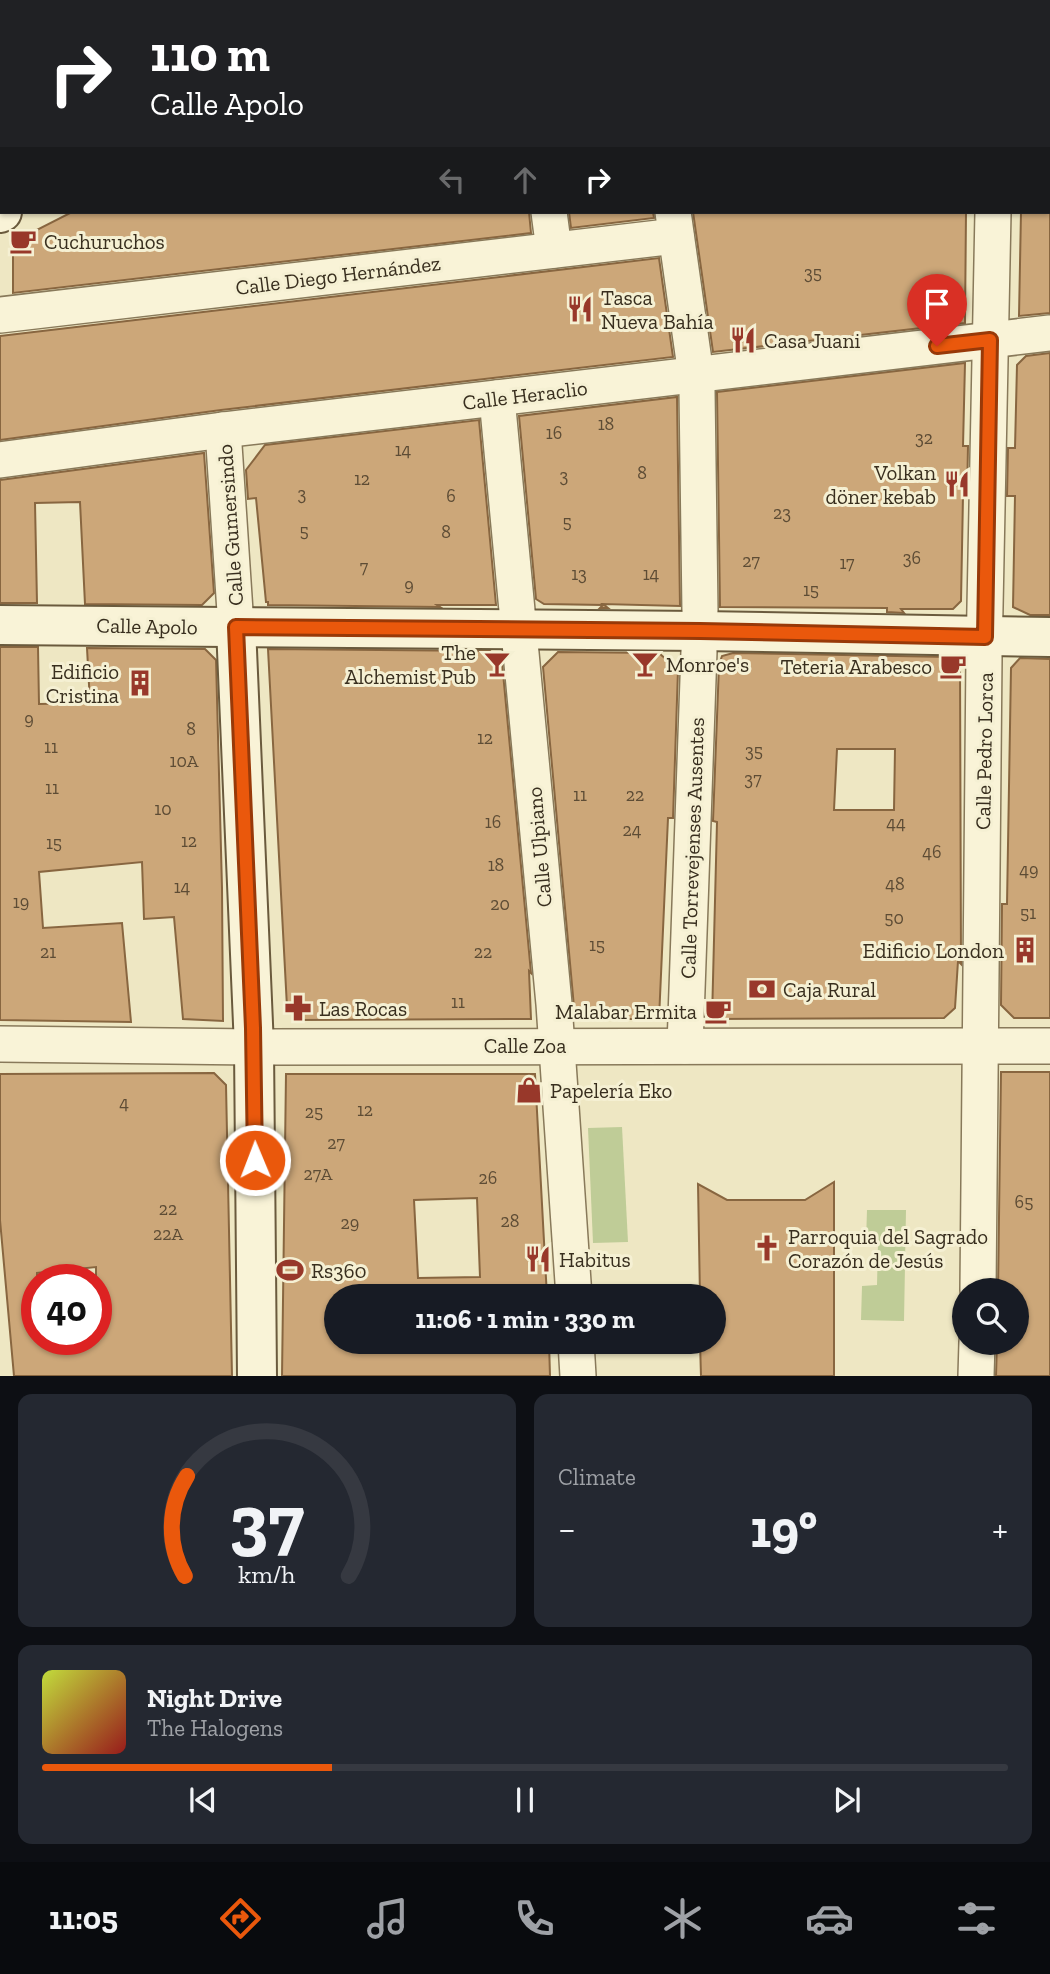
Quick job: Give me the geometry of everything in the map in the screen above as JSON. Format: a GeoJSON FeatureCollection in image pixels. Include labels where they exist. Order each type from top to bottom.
{"type":"FeatureCollection","features":[{"type":"Feature","properties":{"kind":"street"},"geometry":{"type":"LineString","coordinates":[[549,214],[554,250]]}},
{"type":"Feature","properties":{"kind":"street","name":"Calle Pedro Lorca"},"geometry":{"type":"LineString","coordinates":[[978,1278],[992,214]]}},
{"type":"Feature","properties":{"kind":"street"},"geometry":{"type":"LineString","coordinates":[[674,224],[696,375],[700,611]]}},
{"type":"Feature","properties":{"kind":"street","name":"Calle Diego Hernández"},"geometry":{"type":"LineString","coordinates":[[0,315],[554,250],[674,224]]}},
{"type":"Feature","properties":{"kind":"street","name":"Calle Heraclio"},"geometry":{"type":"LineString","coordinates":[[0,460],[223,430],[1050,333]]}},
{"type":"Feature","properties":{"kind":"street","name":"Calle Ulpiano"},"geometry":{"type":"LineString","coordinates":[[497,398],[558,1045],[572,1284]]}},
{"type":"Feature","properties":{"kind":"street","name":"Calle Gumersindo"},"geometry":{"type":"LineString","coordinates":[[223,430],[236,627],[254,1047],[257,1376]]}},
{"type":"Feature","properties":{"kind":"street","name":"Calle Apolo"},"geometry":{"type":"LineString","coordinates":[[0,625],[518,629],[1050,638]]}},
{"type":"Feature","properties":{"kind":"street","name":"Calle Torrevejenses Ausentes"},"geometry":{"type":"LineString","coordinates":[[685,1046],[699,651]]}},
{"type":"Feature","properties":{"kind":"street","name":"Calle Zoa"},"geometry":{"type":"LineString","coordinates":[[0,1044],[254,1047],[1050,1046]]}},
{"type":"Feature","properties":{"kind":"street"},"geometry":{"type":"LineString","coordinates":[[577,1354],[578,1376]]}},
{"type":"Feature","properties":{"kind":"street"},"geometry":{"type":"LineString","coordinates":[[976,1376],[977,1355]]}},
{"type":"Feature","properties":{"kind":"green space"},"geometry":{"type":"Polygon","coordinates":[[[622,1127],[628,1242],[593,1243],[588,1128],[622,1127]]]}},
{"type":"Feature","properties":{"kind":"green space"},"geometry":{"type":"Polygon","coordinates":[[[867,1210],[906,1210],[904,1321],[861,1320],[862,1286],[877,1285],[878,1243],[866,1242],[867,1210]]]}},
{"type":"Feature","properties":{"kind":"building"},"geometry":{"type":"Polygon","coordinates":[[[68,214],[529,214],[531,233],[13,293],[13,242],[68,214]]]}},
{"type":"Feature","properties":{"kind":"building"},"geometry":{"type":"Polygon","coordinates":[[[569,214],[653,214],[654,218],[571,228],[569,214]]]}},
{"type":"Feature","properties":{"kind":"building"},"geometry":{"type":"Polygon","coordinates":[[[693,214],[966,214],[965,323],[713,352],[693,214]]]}},
{"type":"Feature","properties":{"kind":"building"},"geometry":{"type":"Polygon","coordinates":[[[1021,214],[1050,214],[1050,313],[1019,316],[1021,214]]]}},
{"type":"Feature","properties":{"kind":"building"},"geometry":{"type":"Polygon","coordinates":[[[659,258],[673,357],[221,410],[0,440],[0,336],[659,258]]]}},
{"type":"Feature","properties":{"kind":"building"},"geometry":{"type":"Polygon","coordinates":[[[1050,353],[1050,615],[1030,615],[1013,607],[1015,496],[1007,496],[1008,448],[1015,448],[1017,365],[1026,356],[1050,353]]]}},
{"type":"Feature","properties":{"kind":"building"},"geometry":{"type":"Polygon","coordinates":[[[965,363],[963,446],[968,446],[967,496],[963,496],[961,601],[953,609],[901,609],[904,613],[887,612],[887,608],[720,607],[717,392],[965,363]]]}},
{"type":"Feature","properties":{"kind":"building"},"geometry":{"type":"Polygon","coordinates":[[[677,397],[680,606],[603,604],[608,608],[600,608],[603,605],[544,604],[536,599],[519,416],[677,397]]]}},
{"type":"Feature","properties":{"kind":"building"},"geometry":{"type":"Polygon","coordinates":[[[479,420],[496,605],[268,605],[256,498],[248,499],[246,470],[265,445],[479,420]]]}},
{"type":"Feature","properties":{"kind":"building"},"geometry":{"type":"Polygon","coordinates":[[[204,453],[214,593],[202,605],[85,604],[80,502],[35,503],[37,603],[0,603],[0,480],[204,453]]]}},
{"type":"Feature","properties":{"kind":"building"},"geometry":{"type":"Polygon","coordinates":[[[0,647],[38,647],[39,704],[90,703],[87,648],[205,649],[216,660],[223,1021],[183,1019],[174,917],[144,919],[142,862],[39,872],[43,928],[122,923],[131,1022],[0,1020],[0,647]]]}},
{"type":"Feature","properties":{"kind":"building"},"geometry":{"type":"Polygon","coordinates":[[[268,649],[490,651],[502,662],[531,973],[529,971],[531,1019],[298,1020],[287,1007],[268,649]]]}},
{"type":"Feature","properties":{"kind":"building"},"geometry":{"type":"Polygon","coordinates":[[[558,652],[659,653],[678,670],[673,818],[668,818],[659,1019],[589,1019],[574,1007],[543,667],[558,652]]]}},
{"type":"Feature","properties":{"kind":"building"},"geometry":{"type":"Polygon","coordinates":[[[733,653],[950,657],[960,667],[961,964],[958,961],[955,1008],[944,1018],[712,1019],[717,822],[713,821],[719,665],[722,656],[733,653]],[[837,749],[834,810],[894,810],[895,749],[837,749]]]}},
{"type":"Feature","properties":{"kind":"building"},"geometry":{"type":"Polygon","coordinates":[[[1020,658],[1050,659],[1050,1018],[1014,1018],[1001,1005],[1002,904],[1007,904],[1011,668],[1020,658]]]}},
{"type":"Feature","properties":{"kind":"building"},"geometry":{"type":"Polygon","coordinates":[[[1001,1072],[1050,1072],[1050,1376],[996,1376],[997,1355],[1029,1355],[1029,1278],[998,1278],[1001,1072]]]}},
{"type":"Feature","properties":{"kind":"building"},"geometry":{"type":"Polygon","coordinates":[[[214,1073],[226,1085],[232,1376],[14,1376],[0,1220],[0,1074],[214,1073]]]}},
{"type":"Feature","properties":{"kind":"building"},"geometry":{"type":"Polygon","coordinates":[[[286,1074],[535,1074],[546,1284],[324,1284],[324,1354],[549,1354],[550,1376],[282,1376],[286,1074]],[[477,1198],[414,1200],[418,1278],[480,1277],[477,1198]]]}},
{"type":"Feature","properties":{"kind":"building","name":"Parroquia del Sagrado Corazón de Jesús"},"geometry":{"type":"Polygon","coordinates":[[[834,1182],[834,1376],[701,1376],[700,1354],[726,1354],[726,1284],[700,1284],[698,1184],[727,1200],[805,1200],[834,1182]]]}},
{"type":"Feature","properties":{"kind":"place","name":"Cuchuruchos"},"geometry":{"type":"Point","coordinates":[23,241]}},
{"type":"Feature","properties":{"kind":"place","name":"Tasca Nueva Bahía"},"geometry":{"type":"Point","coordinates":[580,309]}},
{"type":"Feature","properties":{"kind":"place","name":"Casa Juani"},"geometry":{"type":"Point","coordinates":[743,340]}},
{"type":"Feature","properties":{"kind":"place","name":"Volkan döner kebab"},"geometry":{"type":"Point","coordinates":[957,484]}},
{"type":"Feature","properties":{"kind":"place","name":"The Alchemist Pub"},"geometry":{"type":"Point","coordinates":[497,664]}},
{"type":"Feature","properties":{"kind":"place","name":"Monroe's"},"geometry":{"type":"Point","coordinates":[645,664]}},
{"type":"Feature","properties":{"kind":"place","name":"Teteria Arabesco"},"geometry":{"type":"Point","coordinates":[953,666]}},
{"type":"Feature","properties":{"kind":"place","name":"Edificio Cristina"},"geometry":{"type":"Point","coordinates":[140,683]}},
{"type":"Feature","properties":{"kind":"place","name":"Edificio London"},"geometry":{"type":"Point","coordinates":[1025,950]}},
{"type":"Feature","properties":{"kind":"place","name":"Caja Rural"},"geometry":{"type":"Point","coordinates":[762,989]}},
{"type":"Feature","properties":{"kind":"place","name":"Las Rocas"},"geometry":{"type":"Point","coordinates":[298,1008]}},
{"type":"Feature","properties":{"kind":"place","name":"Malabar Ermita"},"geometry":{"type":"Point","coordinates":[718,1011]}},
{"type":"Feature","properties":{"kind":"place","name":"Papelería Eko"},"geometry":{"type":"Point","coordinates":[529,1090]}},
{"type":"Feature","properties":{"kind":"place","name":"Parroquia del Sagrado Corazón de Jesús"},"geometry":{"type":"Point","coordinates":[767,1248]}},
{"type":"Feature","properties":{"kind":"place","name":"Habitus"},"geometry":{"type":"Point","coordinates":[538,1259]}},
{"type":"Feature","properties":{"kind":"place","name":"Rs360"},"geometry":{"type":"Point","coordinates":[290,1270]}},
{"type":"Feature","properties":{"kind":"route"},"geometry":{"type":"LineString","coordinates":[[255,1160],[253,1028],[236,627],[700,631],[985,637],[990,340],[937,346]]}}]}
